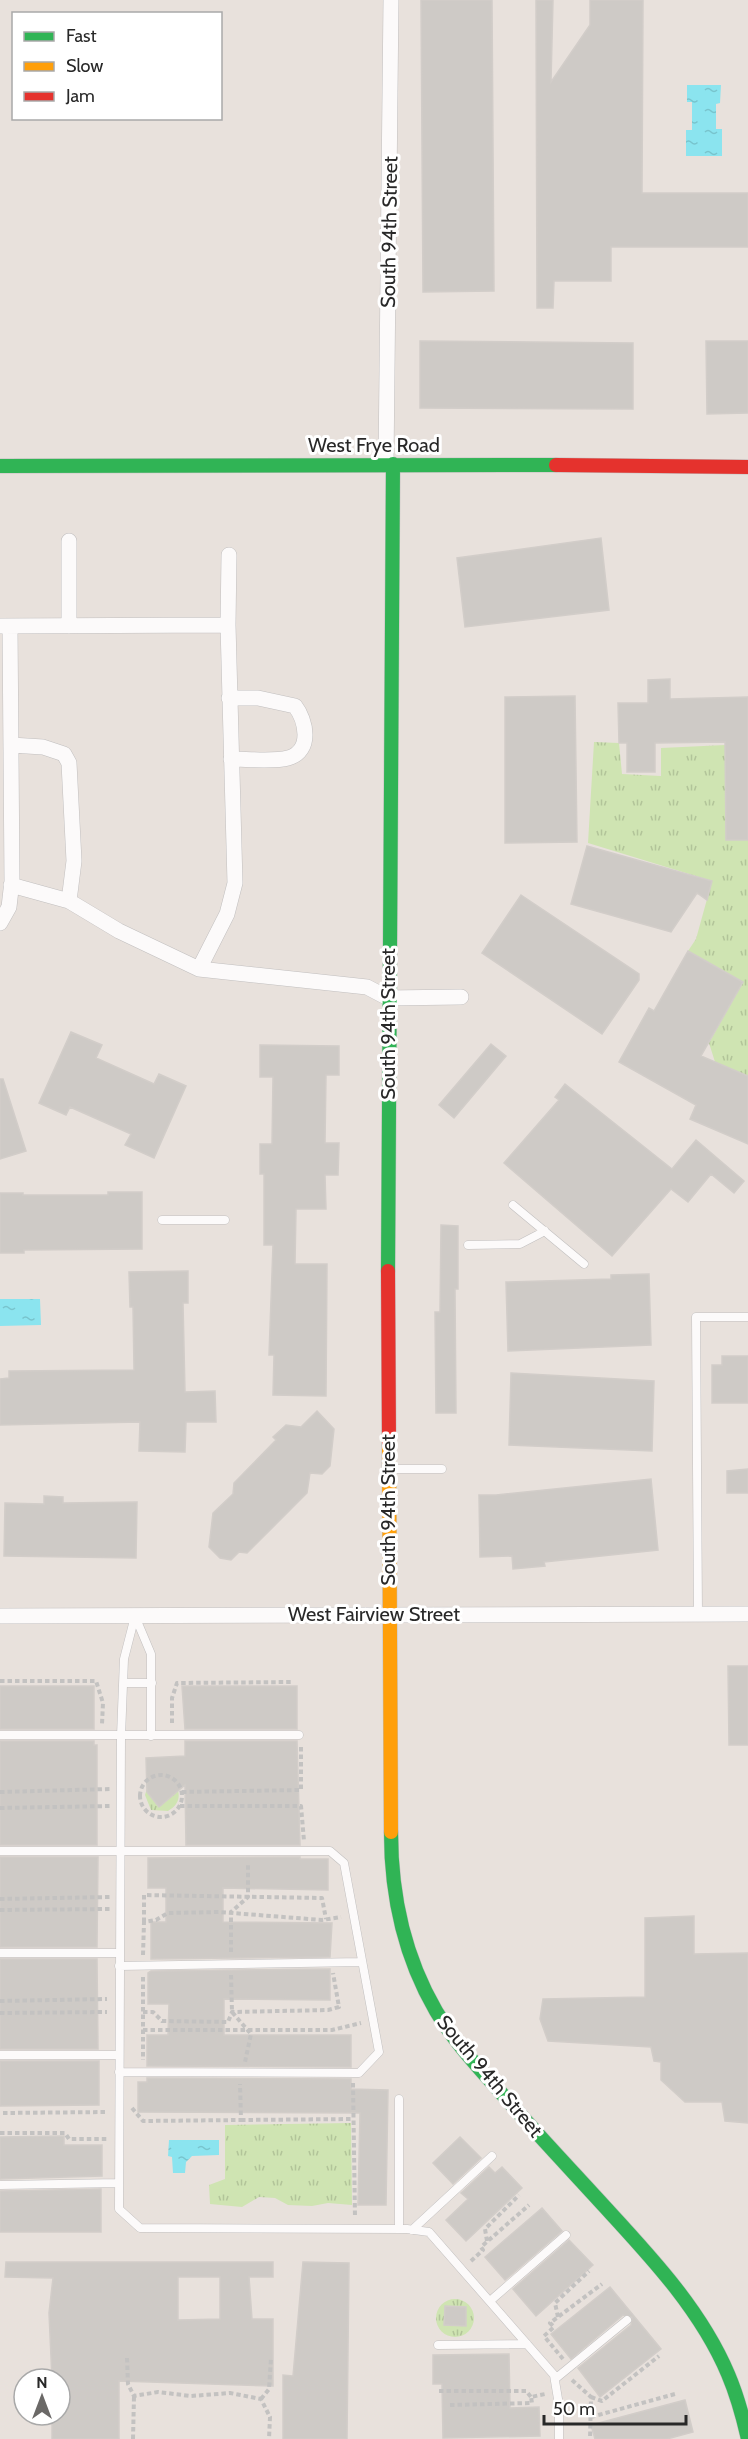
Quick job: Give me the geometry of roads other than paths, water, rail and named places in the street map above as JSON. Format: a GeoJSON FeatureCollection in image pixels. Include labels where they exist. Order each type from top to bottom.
{"type":"FeatureCollection","features":[{"type":"Feature","properties":{"kind":"street","name":"South 94th Street"},"geometry":{"type":"LineString","coordinates":[[391,0],[388,998],[391,1864],[400,1923],[422,1985],[437,2012],[482,2072],[675,2285],[716,2347],[731,2379],[748,2436]]}},
{"type":"Feature","properties":{"kind":"street","name":"West Frye Road"},"geometry":{"type":"LineString","coordinates":[[0,466],[390,464],[748,467]]}},
{"type":"Feature","properties":{"kind":"street"},"geometry":{"type":"LineString","coordinates":[[69,541],[69,626]]}},
{"type":"Feature","properties":{"kind":"street"},"geometry":{"type":"LineString","coordinates":[[199,969],[227,914],[235,883],[228,626],[229,555]]}},
{"type":"Feature","properties":{"kind":"street"},"geometry":{"type":"LineString","coordinates":[[0,922],[9,908],[11,885],[11,745],[5,626],[228,626]]}},
{"type":"Feature","properties":{"kind":"street"},"geometry":{"type":"LineString","coordinates":[[230,698],[258,698],[295,706],[302,716],[306,735],[301,750],[289,758],[231,759]]}},
{"type":"Feature","properties":{"kind":"street"},"geometry":{"type":"LineString","coordinates":[[11,745],[54,749],[64,754],[69,763],[74,861],[69,901]]}},
{"type":"Feature","properties":{"kind":"street"},"geometry":{"type":"LineString","coordinates":[[11,885],[69,901],[119,930],[199,969],[368,987],[388,998],[461,997]]}},
{"type":"Feature","properties":{"kind":"street","name":"West Fairview Street"},"geometry":{"type":"LineString","coordinates":[[0,1616],[389,1613],[748,1614]]}},
{"type":"Feature","properties":{"kind":"lane"},"geometry":{"type":"LineString","coordinates":[[513,1204],[584,1264]]}},
{"type":"Feature","properties":{"kind":"lane"},"geometry":{"type":"LineString","coordinates":[[162,1220],[225,1220]]}},
{"type":"Feature","properties":{"kind":"lane"},"geometry":{"type":"LineString","coordinates":[[468,1245],[520,1244],[545,1231]]}},
{"type":"Feature","properties":{"kind":"lane"},"geometry":{"type":"LineString","coordinates":[[698,1614],[696,1317],[748,1317]]}},
{"type":"Feature","properties":{"kind":"lane"},"geometry":{"type":"LineString","coordinates":[[388,1469],[442,1469]]}},
{"type":"Feature","properties":{"kind":"lane"},"geometry":{"type":"LineString","coordinates":[[135,1616],[151,1654],[151,1736]]}},
{"type":"Feature","properties":{"kind":"lane"},"geometry":{"type":"LineString","coordinates":[[135,1616],[124,1659],[121,1736],[119,2209],[140,2228],[399,2229],[429,2232],[555,2379],[559,2439]]}},
{"type":"Feature","properties":{"kind":"lane"},"geometry":{"type":"LineString","coordinates":[[124,1683],[152,1683]]}},
{"type":"Feature","properties":{"kind":"lane"},"geometry":{"type":"LineString","coordinates":[[0,1735],[299,1735]]}},
{"type":"Feature","properties":{"kind":"lane"},"geometry":{"type":"LineString","coordinates":[[0,1851],[330,1851],[344,1863],[379,2052],[359,2073],[119,2072]]}},
{"type":"Feature","properties":{"kind":"lane"},"geometry":{"type":"LineString","coordinates":[[0,1953],[119,1953]]}},
{"type":"Feature","properties":{"kind":"lane"},"geometry":{"type":"LineString","coordinates":[[119,1966],[362,1962]]}},
{"type":"Feature","properties":{"kind":"lane"},"geometry":{"type":"LineString","coordinates":[[0,2055],[119,2058]]}},
{"type":"Feature","properties":{"kind":"lane"},"geometry":{"type":"LineString","coordinates":[[399,2099],[399,2229]]}},
{"type":"Feature","properties":{"kind":"lane"},"geometry":{"type":"LineString","coordinates":[[412,2230],[492,2156]]}},
{"type":"Feature","properties":{"kind":"lane"},"geometry":{"type":"LineString","coordinates":[[0,2185],[119,2183]]}},
{"type":"Feature","properties":{"kind":"lane"},"geometry":{"type":"LineString","coordinates":[[490,2301],[566,2235]]}},
{"type":"Feature","properties":{"kind":"lane"},"geometry":{"type":"LineString","coordinates":[[555,2379],[569,2370],[627,2320]]}},
{"type":"Feature","properties":{"kind":"lane"},"geometry":{"type":"LineString","coordinates":[[438,2345],[527,2344]]}},
{"type":"Feature","properties":{"kind":"water"},"geometry":{"type":"Polygon","coordinates":[[[687,85],[721,85],[720,103],[716,104],[716,129],[722,129],[722,156],[686,156],[686,130],[692,130],[692,102],[687,102],[687,85]]]}},
{"type":"Feature","properties":{"kind":"water"},"geometry":{"type":"Polygon","coordinates":[[[0,1299],[40,1299],[41,1325],[0,1326],[0,1299]]]}},
{"type":"Feature","properties":{"kind":"water"},"geometry":{"type":"Polygon","coordinates":[[[169,2140],[219,2140],[219,2155],[192,2156],[186,2162],[185,2173],[173,2173],[172,2157],[168,2156],[169,2140]]]}}]}
